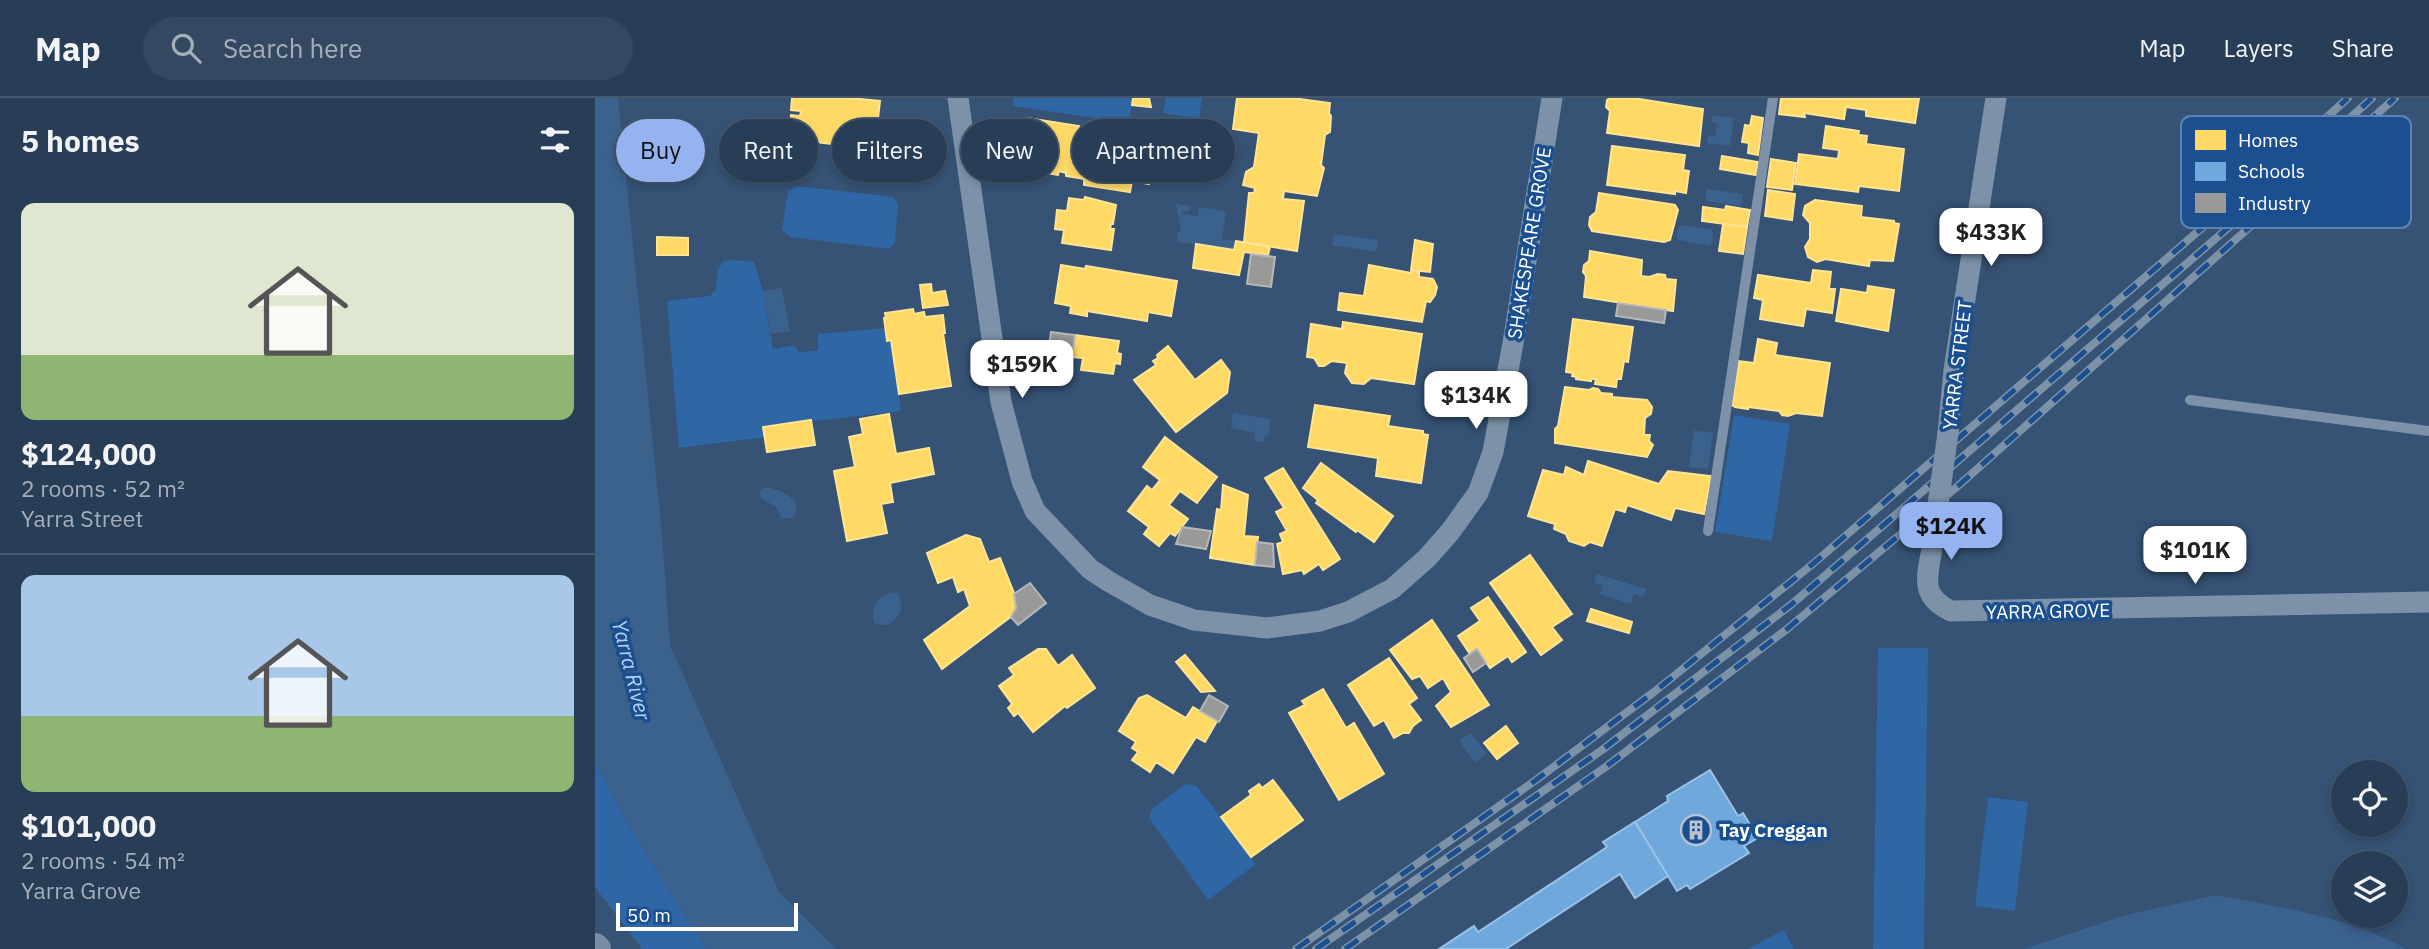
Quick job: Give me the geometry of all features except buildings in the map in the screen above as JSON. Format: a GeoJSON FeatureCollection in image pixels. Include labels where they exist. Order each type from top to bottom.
{"type":"FeatureCollection","features":[{"type":"Feature","properties":{"kind":"street","name":"SHAKESPEARE GROVE"},"geometry":{"type":"LineString","coordinates":[[958,98],[1001,402],[1022,481],[1035,511],[1090,569],[1150,605],[1194,620],[1267,628],[1297,625],[1348,612],[1392,589],[1427,558],[1455,527],[1478,492],[1493,457],[1552,98]]}},
{"type":"Feature","properties":{"kind":"street","name":"YARRA STREET"},"geometry":{"type":"LineString","coordinates":[[1962,612],[1951,611],[1938,605],[1928,588],[1927,574],[1948,433],[1954,370],[1996,98]]}},
{"type":"Feature","properties":{"kind":"street","name":"YARRA GROVE"},"geometry":{"type":"LineString","coordinates":[[1962,612],[2429,602]]}},
{"type":"Feature","properties":{"kind":"lane"},"geometry":{"type":"LineString","coordinates":[[1708,531],[1773,98]]}},
{"type":"Feature","properties":{"kind":"lane"},"geometry":{"type":"LineString","coordinates":[[2190,400],[2429,431]]}},
{"type":"Feature","properties":{"kind":"shaded area"},"geometry":{"type":"Polygon","coordinates":[[[1014,98],[1133,98],[1130,119],[1102,119],[1013,106],[1014,98]]]}},
{"type":"Feature","properties":{"kind":"shaded area"},"geometry":{"type":"Polygon","coordinates":[[[1166,98],[1202,98],[1199,119],[1163,113],[1166,98]]]}},
{"type":"Feature","properties":{"kind":"shaded area"},"geometry":{"type":"Polygon","coordinates":[[[797,186],[893,197],[898,204],[895,242],[889,249],[790,237],[782,229],[788,191],[797,186]]]}},
{"type":"Feature","properties":{"kind":"shaded area"},"geometry":{"type":"Polygon","coordinates":[[[724,261],[754,262],[763,291],[773,349],[795,345],[799,353],[818,350],[818,334],[885,328],[887,340],[891,340],[901,411],[764,427],[765,437],[679,448],[667,301],[710,296],[716,289],[718,269],[724,261]]]}},
{"type":"Feature","properties":{"kind":"shaded area"},"geometry":{"type":"Polygon","coordinates":[[[1734,415],[1790,424],[1772,541],[1715,532],[1734,415]]]}},
{"type":"Feature","properties":{"kind":"shaded area"},"geometry":{"type":"Polygon","coordinates":[[[1878,648],[1928,648],[1924,949],[1873,949],[1878,648]]]}},
{"type":"Feature","properties":{"kind":"shaded area"},"geometry":{"type":"Polygon","coordinates":[[[595,760],[631,830],[706,949],[642,949],[595,887],[595,760]]]}},
{"type":"Feature","properties":{"kind":"shaded area"},"geometry":{"type":"Polygon","coordinates":[[[1186,784],[1197,786],[1256,864],[1208,900],[1149,818],[1152,809],[1186,784]]]}},
{"type":"Feature","properties":{"kind":"shaded area"},"geometry":{"type":"Polygon","coordinates":[[[1988,797],[2028,802],[2015,911],[1975,906],[1988,797]]]}},
{"type":"Feature","properties":{"kind":"shaded area"},"geometry":{"type":"Polygon","coordinates":[[[1784,930],[1794,949],[1748,949],[1784,930]]]}},
{"type":"Feature","properties":{"kind":"water","name":"Yarra River"},"geometry":{"type":"Polygon","coordinates":[[[595,98],[618,98],[620,119],[616,119],[616,182],[626,182],[662,534],[670,645],[779,892],[836,949],[706,949],[631,830],[595,760],[595,98]]]}},
{"type":"Feature","properties":{"kind":"water"},"geometry":{"type":"Polygon","coordinates":[[[1712,115],[1734,118],[1730,146],[1707,143],[1708,135],[1715,136],[1717,124],[1711,122],[1712,115]]]}},
{"type":"Feature","properties":{"kind":"water"},"geometry":{"type":"Polygon","coordinates":[[[1707,189],[1743,194],[1741,206],[1705,201],[1707,189]]]}},
{"type":"Feature","properties":{"kind":"water"},"geometry":{"type":"Polygon","coordinates":[[[1176,204],[1190,206],[1189,211],[1182,214],[1198,216],[1199,207],[1226,211],[1222,239],[1236,241],[1234,250],[1177,242],[1177,232],[1181,232],[1176,204]]]}},
{"type":"Feature","properties":{"kind":"water"},"geometry":{"type":"Polygon","coordinates":[[[1680,225],[1712,229],[1713,242],[1710,246],[1678,240],[1676,233],[1680,225]]]}},
{"type":"Feature","properties":{"kind":"water"},"geometry":{"type":"Polygon","coordinates":[[[1334,234],[1378,240],[1376,252],[1332,245],[1334,234]]]}},
{"type":"Feature","properties":{"kind":"water"},"geometry":{"type":"Polygon","coordinates":[[[782,288],[790,331],[771,334],[763,291],[782,288]]]}},
{"type":"Feature","properties":{"kind":"water"},"geometry":{"type":"Polygon","coordinates":[[[1233,413],[1271,419],[1264,442],[1255,441],[1255,433],[1231,428],[1233,413]]]}},
{"type":"Feature","properties":{"kind":"water"},"geometry":{"type":"Polygon","coordinates":[[[1694,430],[1713,433],[1708,469],[1689,467],[1694,430]]]}},
{"type":"Feature","properties":{"kind":"water"},"geometry":{"type":"Polygon","coordinates":[[[764,487],[779,490],[791,498],[797,506],[793,518],[781,518],[776,508],[761,498],[760,492],[764,487]]]}},
{"type":"Feature","properties":{"kind":"water"},"geometry":{"type":"Polygon","coordinates":[[[1597,574],[1646,589],[1643,597],[1634,594],[1631,604],[1600,594],[1603,585],[1594,583],[1597,574]]]}},
{"type":"Feature","properties":{"kind":"water"},"geometry":{"type":"Polygon","coordinates":[[[893,592],[897,593],[901,602],[899,615],[888,625],[874,623],[876,603],[893,592]]]}},
{"type":"Feature","properties":{"kind":"water"},"geometry":{"type":"Polygon","coordinates":[[[1471,733],[1487,754],[1475,763],[1459,741],[1471,733]]]}},
{"type":"Feature","properties":{"kind":"water"},"geometry":{"type":"Polygon","coordinates":[[[2216,895],[2331,919],[2331,928],[2359,928],[2406,949],[2024,949],[2125,915],[2216,895]]]}},
{"type":"Feature","properties":{"kind":"railway"},"geometry":{"type":"LineString","coordinates":[[2328,116],[2348,98]]}},
{"type":"Feature","properties":{"kind":"railway"},"geometry":{"type":"LineString","coordinates":[[2352,116],[2372,98]]}},
{"type":"Feature","properties":{"kind":"railway"},"geometry":{"type":"LineString","coordinates":[[2375,116],[2395,98]]}},
{"type":"Feature","properties":{"kind":"railway"},"geometry":{"type":"LineString","coordinates":[[1296,949],[1536,780],[1654,692],[1814,563],[2202,228]]}},
{"type":"Feature","properties":{"kind":"railway"},"geometry":{"type":"LineString","coordinates":[[1316,949],[1602,750],[1792,604],[2228,228]]}},
{"type":"Feature","properties":{"kind":"railway"},"geometry":{"type":"LineString","coordinates":[[1345,949],[1607,766],[1787,629],[1958,486],[2249,228]]}},
{"type":"Feature","properties":{"kind":"place","name":"Tay Creggan"},"geometry":{"type":"Point","coordinates":[1696,830]}}]}
